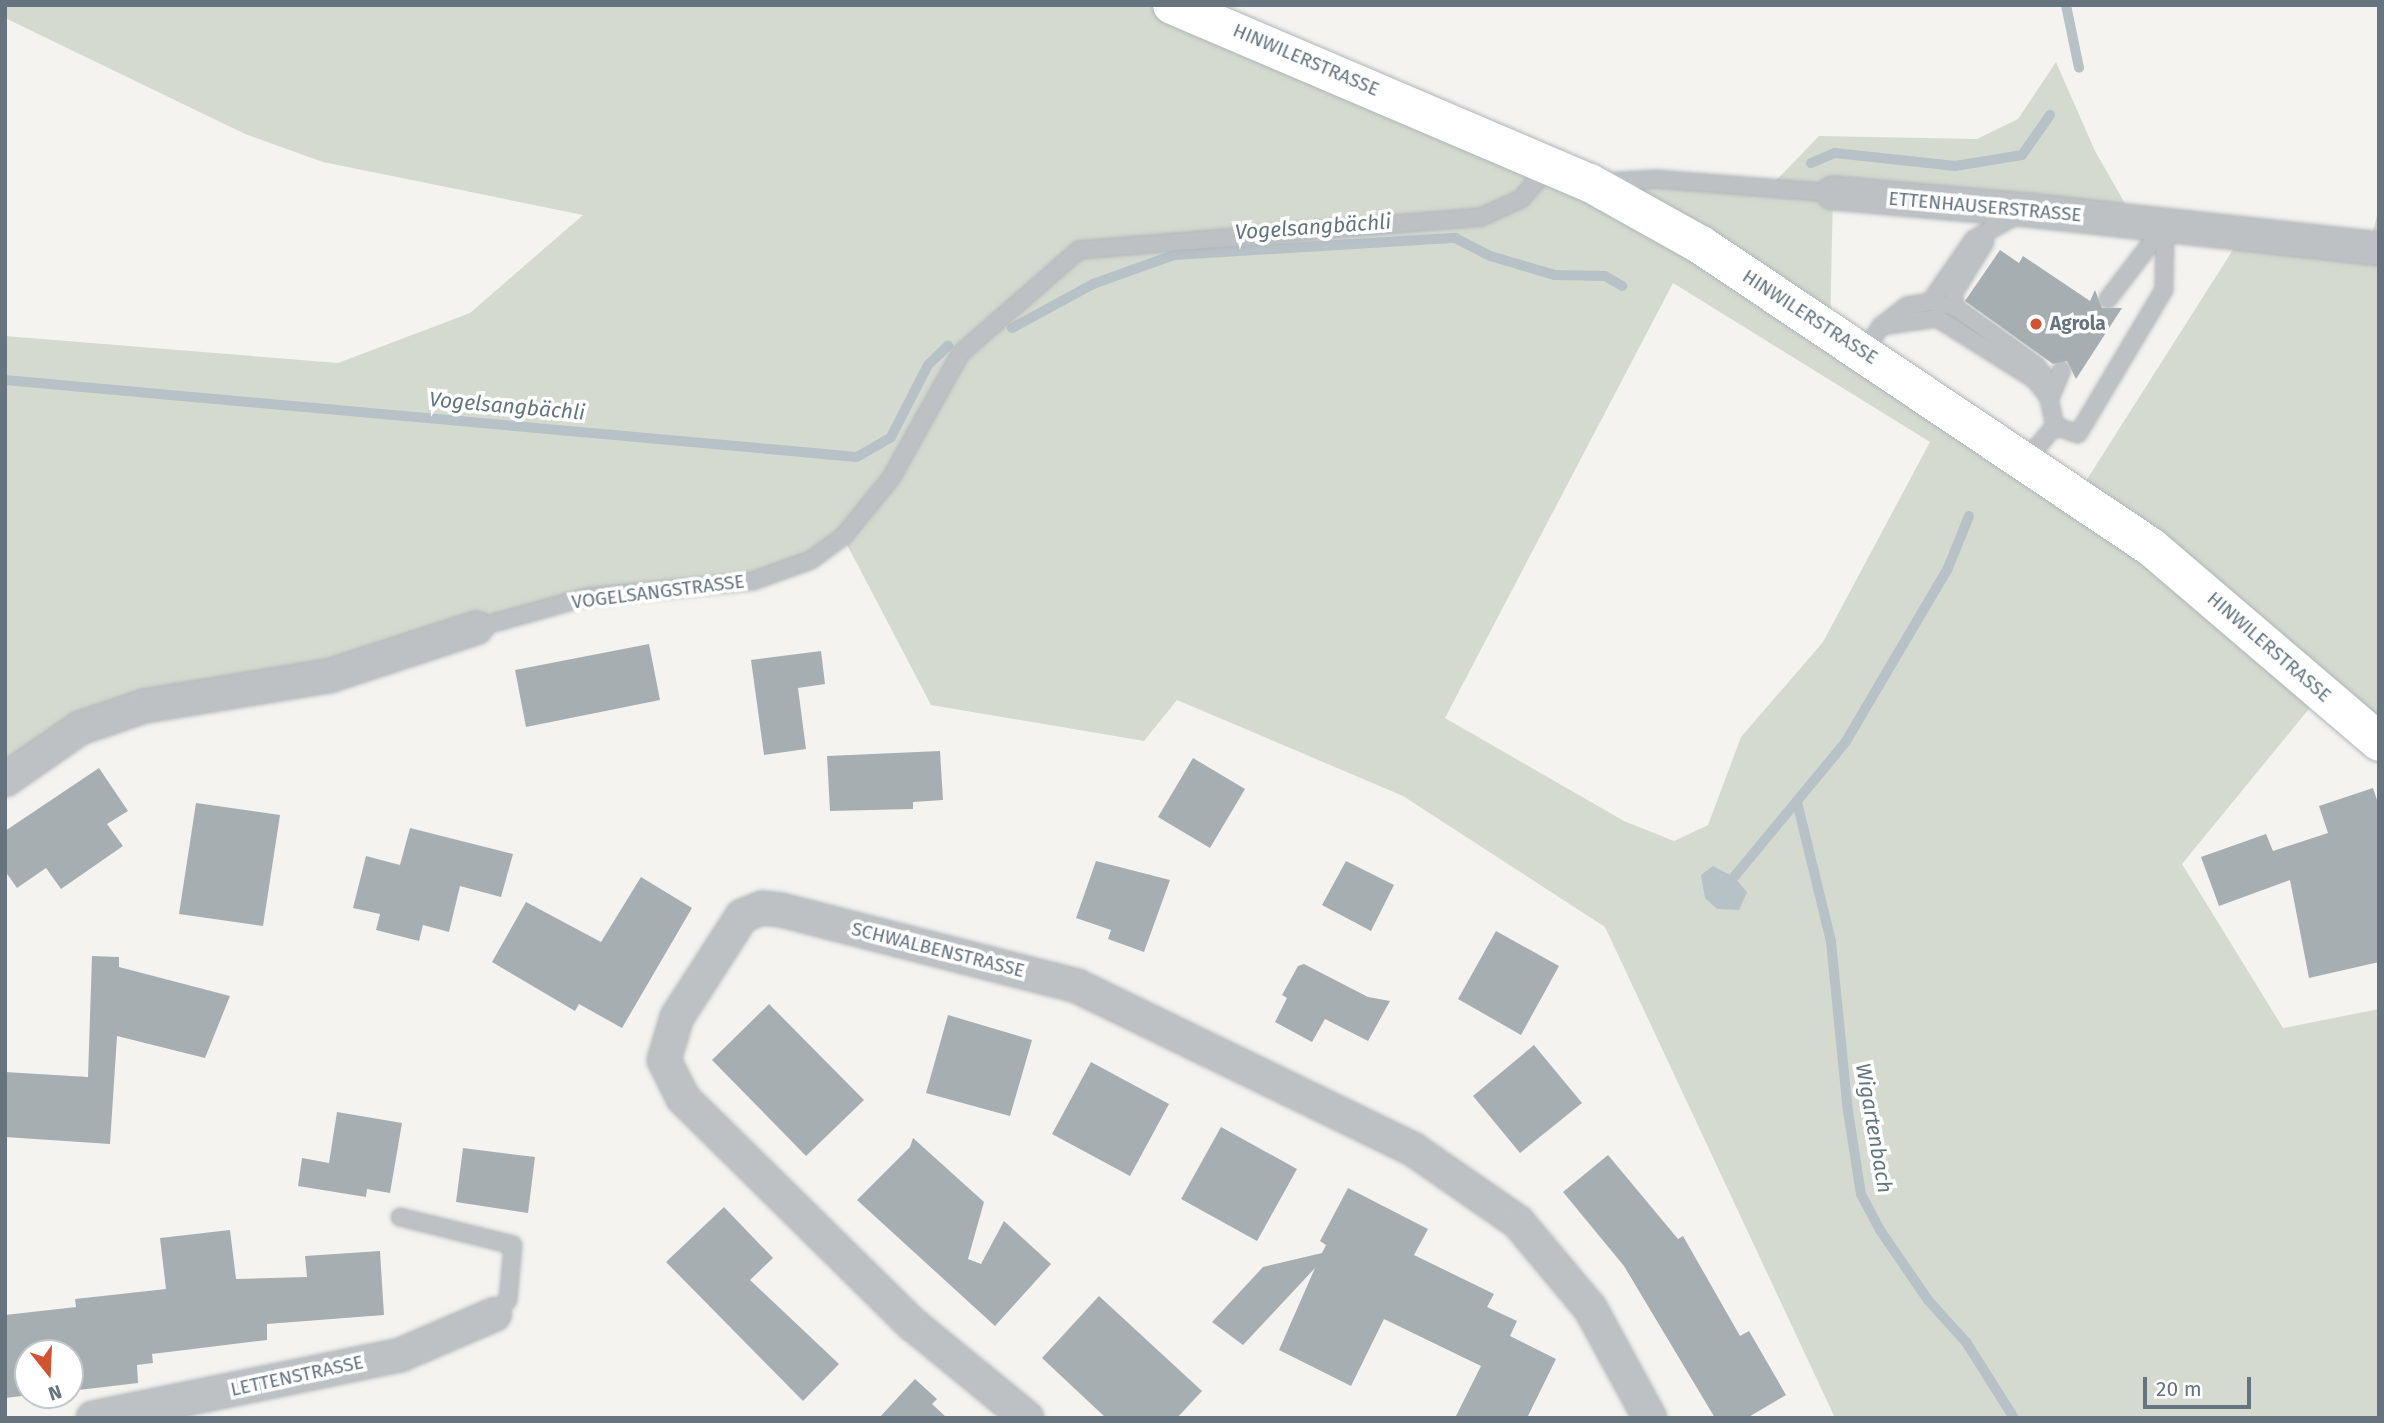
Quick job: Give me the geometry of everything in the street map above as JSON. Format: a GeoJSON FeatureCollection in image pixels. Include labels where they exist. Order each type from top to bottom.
{"type":"FeatureCollection","features":[{"type":"Feature","properties":{"kind":"main road","name":"HINWILERSTRASSE"},"geometry":{"type":"LineString","coordinates":[[1172,5],[1590,183],[1873,339],[2025,461],[2151,547],[2379,743]]}},
{"type":"Feature","properties":{"kind":"street","name":"ETTENHAUSERSTRASSE"},"geometry":{"type":"LineString","coordinates":[[1833,194],[2028,210],[2379,249]]}},
{"type":"Feature","properties":{"kind":"street","name":"VOGELSANGSTRASSE"},"geometry":{"type":"LineString","coordinates":[[5,780],[79,728],[145,706],[329,676],[477,628]]}},
{"type":"Feature","properties":{"kind":"street","name":"SCHWALBENSTRASSE"},"geometry":{"type":"LineString","coordinates":[[1027,1418],[912,1324],[683,1098],[664,1060],[677,1017],[742,916],[762,908],[782,910],[1077,986],[1414,1150],[1518,1222],[1590,1308],[1650,1418]]}},
{"type":"Feature","properties":{"kind":"street","name":"LETTENSTRASSE"},"geometry":{"type":"LineString","coordinates":[[93,1418],[400,1355],[495,1314]]}},
{"type":"Feature","properties":{"kind":"lane","name":"VOGELSANGSTRASSE"},"geometry":{"type":"LineString","coordinates":[[477,628],[587,597],[753,581],[811,560],[843,537],[891,478],[961,353],[1079,250],[1480,217],[1521,198],[1550,165]]}},
{"type":"Feature","properties":{"kind":"lane","name":"ETTENHAUSERSTRASSE"},"geometry":{"type":"LineString","coordinates":[[1590,183],[1656,179],[1833,194]]}},
{"type":"Feature","properties":{"kind":"lane"},"geometry":{"type":"LineString","coordinates":[[1930,302],[1974,239],[2028,210]]}},
{"type":"Feature","properties":{"kind":"lane"},"geometry":{"type":"LineString","coordinates":[[2108,299],[2165,225]]}},
{"type":"Feature","properties":{"kind":"lane"},"geometry":{"type":"LineString","coordinates":[[2055,426],[2078,434],[2164,290],[2165,225]]}},
{"type":"Feature","properties":{"kind":"lane"},"geometry":{"type":"LineString","coordinates":[[1955,307],[1958,284],[1998,226]]}},
{"type":"Feature","properties":{"kind":"lane"},"geometry":{"type":"LineString","coordinates":[[1873,339],[1907,306],[1930,302],[1955,307],[2029,356],[2044,376],[2055,426]]}},
{"type":"Feature","properties":{"kind":"lane"},"geometry":{"type":"LineString","coordinates":[[1873,339],[1937,318],[2034,379],[2050,398]]}},
{"type":"Feature","properties":{"kind":"lane"},"geometry":{"type":"LineString","coordinates":[[2050,398],[2062,370]]}},
{"type":"Feature","properties":{"kind":"lane"},"geometry":{"type":"LineString","coordinates":[[2025,461],[2055,426]]}},
{"type":"Feature","properties":{"kind":"lane"},"geometry":{"type":"LineString","coordinates":[[400,1217],[513,1245],[508,1300],[495,1314]]}},
{"type":"Feature","properties":{"kind":"shaded area"},"geometry":{"type":"Polygon","coordinates":[[[5,5],[1172,5],[1590,183],[1766,191],[1819,136],[1977,139],[2018,119],[2056,62],[2095,151],[2135,221],[1833,194],[1830,331],[2077,495],[2243,234],[2369,248],[2379,207],[2379,742],[2322,693],[2182,864],[2283,1028],[2379,1009],[2379,1418],[1835,1418],[1605,927],[1403,796],[1177,700],[1144,741],[931,705],[843,537],[753,581],[587,597],[173,702],[5,780],[5,336],[338,363],[470,313],[583,215],[323,162],[245,134],[5,18],[5,5]],[[1673,283],[1445,718],[1624,821],[1674,841],[1708,825],[1741,737],[1823,642],[1930,442],[1673,283]]]}},
{"type":"Feature","properties":{"kind":"shaded area"},"geometry":{"type":"Polygon","coordinates":[[[1713,866],[1734,877],[1747,892],[1739,910],[1717,909],[1705,898],[1701,875],[1713,866]]]}},
{"type":"Feature","properties":{"kind":"building","name":"Agrola"},"geometry":{"type":"Polygon","coordinates":[[[2000,250],[2019,263],[2023,256],[2090,301],[2095,290],[2102,308],[2122,308],[2076,379],[2067,361],[2053,364],[1965,301],[2000,250]]]}},
{"type":"Feature","properties":{"kind":"building"},"geometry":{"type":"Polygon","coordinates":[[[649,644],[660,700],[526,727],[515,670],[649,644]]]}},
{"type":"Feature","properties":{"kind":"building"},"geometry":{"type":"Polygon","coordinates":[[[821,651],[825,684],[798,688],[806,749],[764,755],[751,660],[821,651]]]}},
{"type":"Feature","properties":{"kind":"building"},"geometry":{"type":"Polygon","coordinates":[[[940,751],[943,800],[913,802],[913,809],[830,811],[827,756],[940,751]]]}},
{"type":"Feature","properties":{"kind":"building"},"geometry":{"type":"Polygon","coordinates":[[[1193,758],[1245,789],[1210,848],[1158,817],[1193,758]]]}},
{"type":"Feature","properties":{"kind":"building"},"geometry":{"type":"Polygon","coordinates":[[[99,768],[128,811],[107,824],[123,846],[61,889],[46,868],[17,888],[5,871],[5,831],[99,768]]]}},
{"type":"Feature","properties":{"kind":"building"},"geometry":{"type":"Polygon","coordinates":[[[2373,788],[2379,806],[2379,962],[2309,978],[2290,880],[2219,906],[2201,857],[2266,834],[2273,851],[2328,833],[2319,806],[2373,788]]]}},
{"type":"Feature","properties":{"kind":"building"},"geometry":{"type":"Polygon","coordinates":[[[196,803],[280,815],[263,926],[179,914],[196,803]]]}},
{"type":"Feature","properties":{"kind":"building"},"geometry":{"type":"Polygon","coordinates":[[[410,828],[513,854],[501,897],[460,886],[449,932],[423,925],[419,941],[376,930],[380,914],[353,908],[366,856],[400,865],[410,828]]]}},
{"type":"Feature","properties":{"kind":"building"},"geometry":{"type":"Polygon","coordinates":[[[1096,861],[1170,880],[1144,952],[1108,939],[1111,930],[1076,918],[1096,861]]]}},
{"type":"Feature","properties":{"kind":"building"},"geometry":{"type":"Polygon","coordinates":[[[1346,861],[1394,885],[1371,931],[1322,905],[1346,861]]]}},
{"type":"Feature","properties":{"kind":"building"},"geometry":{"type":"Polygon","coordinates":[[[641,877],[692,908],[622,1028],[579,1004],[575,1011],[492,962],[526,902],[601,942],[641,877]]]}},
{"type":"Feature","properties":{"kind":"building"},"geometry":{"type":"Polygon","coordinates":[[[1496,931],[1559,966],[1521,1035],[1458,999],[1496,931]]]}},
{"type":"Feature","properties":{"kind":"building"},"geometry":{"type":"Polygon","coordinates":[[[92,956],[119,957],[119,967],[230,996],[205,1058],[117,1036],[110,1144],[5,1137],[5,1072],[88,1077],[92,956]]]}},
{"type":"Feature","properties":{"kind":"building"},"geometry":{"type":"Polygon","coordinates":[[[1304,964],[1368,997],[1390,1001],[1368,1041],[1325,1019],[1312,1042],[1275,1022],[1287,998],[1282,995],[1298,966],[1304,964]]]}},
{"type":"Feature","properties":{"kind":"building"},"geometry":{"type":"Polygon","coordinates":[[[769,1004],[864,1100],[806,1156],[712,1060],[769,1004]]]}},
{"type":"Feature","properties":{"kind":"building"},"geometry":{"type":"Polygon","coordinates":[[[948,1015],[1032,1040],[1010,1116],[926,1093],[948,1015]]]}},
{"type":"Feature","properties":{"kind":"building"},"geometry":{"type":"Polygon","coordinates":[[[1534,1045],[1582,1103],[1520,1153],[1473,1096],[1534,1045]]]}},
{"type":"Feature","properties":{"kind":"building"},"geometry":{"type":"Polygon","coordinates":[[[1091,1062],[1169,1104],[1130,1176],[1052,1134],[1091,1062]]]}},
{"type":"Feature","properties":{"kind":"building"},"geometry":{"type":"Polygon","coordinates":[[[337,1112],[402,1123],[390,1193],[367,1189],[366,1197],[298,1186],[302,1158],[329,1163],[337,1112]]]}},
{"type":"Feature","properties":{"kind":"building"},"geometry":{"type":"Polygon","coordinates":[[[1221,1127],[1297,1169],[1257,1241],[1181,1199],[1221,1127]]]}},
{"type":"Feature","properties":{"kind":"building"},"geometry":{"type":"Polygon","coordinates":[[[913,1138],[984,1202],[968,1259],[981,1264],[1004,1221],[1051,1264],[995,1326],[857,1200],[910,1147],[913,1138]]]}},
{"type":"Feature","properties":{"kind":"building"},"geometry":{"type":"Polygon","coordinates":[[[463,1148],[535,1157],[528,1213],[456,1202],[463,1148]]]}},
{"type":"Feature","properties":{"kind":"building"},"geometry":{"type":"Polygon","coordinates":[[[1608,1155],[1678,1239],[1683,1236],[1740,1336],[1749,1331],[1786,1395],[1747,1418],[1715,1418],[1624,1266],[1563,1192],[1608,1155]]]}},
{"type":"Feature","properties":{"kind":"building"},"geometry":{"type":"Polygon","coordinates":[[[1348,1188],[1428,1229],[1414,1255],[1494,1294],[1487,1307],[1517,1321],[1510,1336],[1556,1359],[1527,1418],[1455,1418],[1481,1366],[1384,1319],[1351,1386],[1279,1350],[1315,1268],[1243,1345],[1212,1322],[1263,1267],[1322,1253],[1326,1245],[1320,1241],[1348,1188]]]}},
{"type":"Feature","properties":{"kind":"building"},"geometry":{"type":"Polygon","coordinates":[[[724,1207],[773,1258],[750,1280],[839,1364],[803,1401],[666,1262],[724,1207]]]}},
{"type":"Feature","properties":{"kind":"building"},"geometry":{"type":"Polygon","coordinates":[[[230,1230],[236,1279],[307,1277],[305,1256],[380,1251],[384,1315],[267,1324],[267,1340],[152,1354],[153,1363],[137,1365],[138,1383],[84,1389],[84,1339],[14,1339],[14,1397],[5,1398],[5,1315],[76,1307],[75,1299],[166,1289],[160,1238],[230,1230]]]}},
{"type":"Feature","properties":{"kind":"building"},"geometry":{"type":"Polygon","coordinates":[[[1099,1296],[1202,1391],[1177,1418],[1106,1418],[1042,1358],[1099,1296]]]}},
{"type":"Feature","properties":{"kind":"building"},"geometry":{"type":"Polygon","coordinates":[[[915,1379],[937,1399],[932,1404],[947,1418],[879,1418],[915,1379]]]}},
{"type":"Feature","properties":{"kind":"waterway","name":"Vogelsangbächli"},"geometry":{"type":"LineString","coordinates":[[2066,5],[2079,68]]}},
{"type":"Feature","properties":{"kind":"waterway","name":"Vogelsangbächli"},"geometry":{"type":"LineString","coordinates":[[1811,163],[1835,153],[1955,166],[2022,155],[2050,115]]}},
{"type":"Feature","properties":{"kind":"waterway","name":"Vogelsangbächli"},"geometry":{"type":"LineString","coordinates":[[1012,328],[1093,284],[1174,255],[1455,238],[1490,256],[1555,275],[1605,276],[1622,286]]}},
{"type":"Feature","properties":{"kind":"waterway","name":"Vogelsangbächli"},"geometry":{"type":"LineString","coordinates":[[5,380],[857,457],[891,437],[928,365],[948,346]]}},
{"type":"Feature","properties":{"kind":"waterway","name":"Wigartenbach"},"geometry":{"type":"LineString","coordinates":[[1734,877],[1845,743],[1948,568],[1969,516]]}},
{"type":"Feature","properties":{"kind":"waterway","name":"Wigartenbach"},"geometry":{"type":"LineString","coordinates":[[1797,802],[1831,942],[1848,1111],[1861,1194],[1880,1230],[1928,1300],[1966,1342],[2014,1418]]}},
{"type":"Feature","properties":{"kind":"place","name":"Agrola"},"geometry":{"type":"Point","coordinates":[2036,324]}}]}
